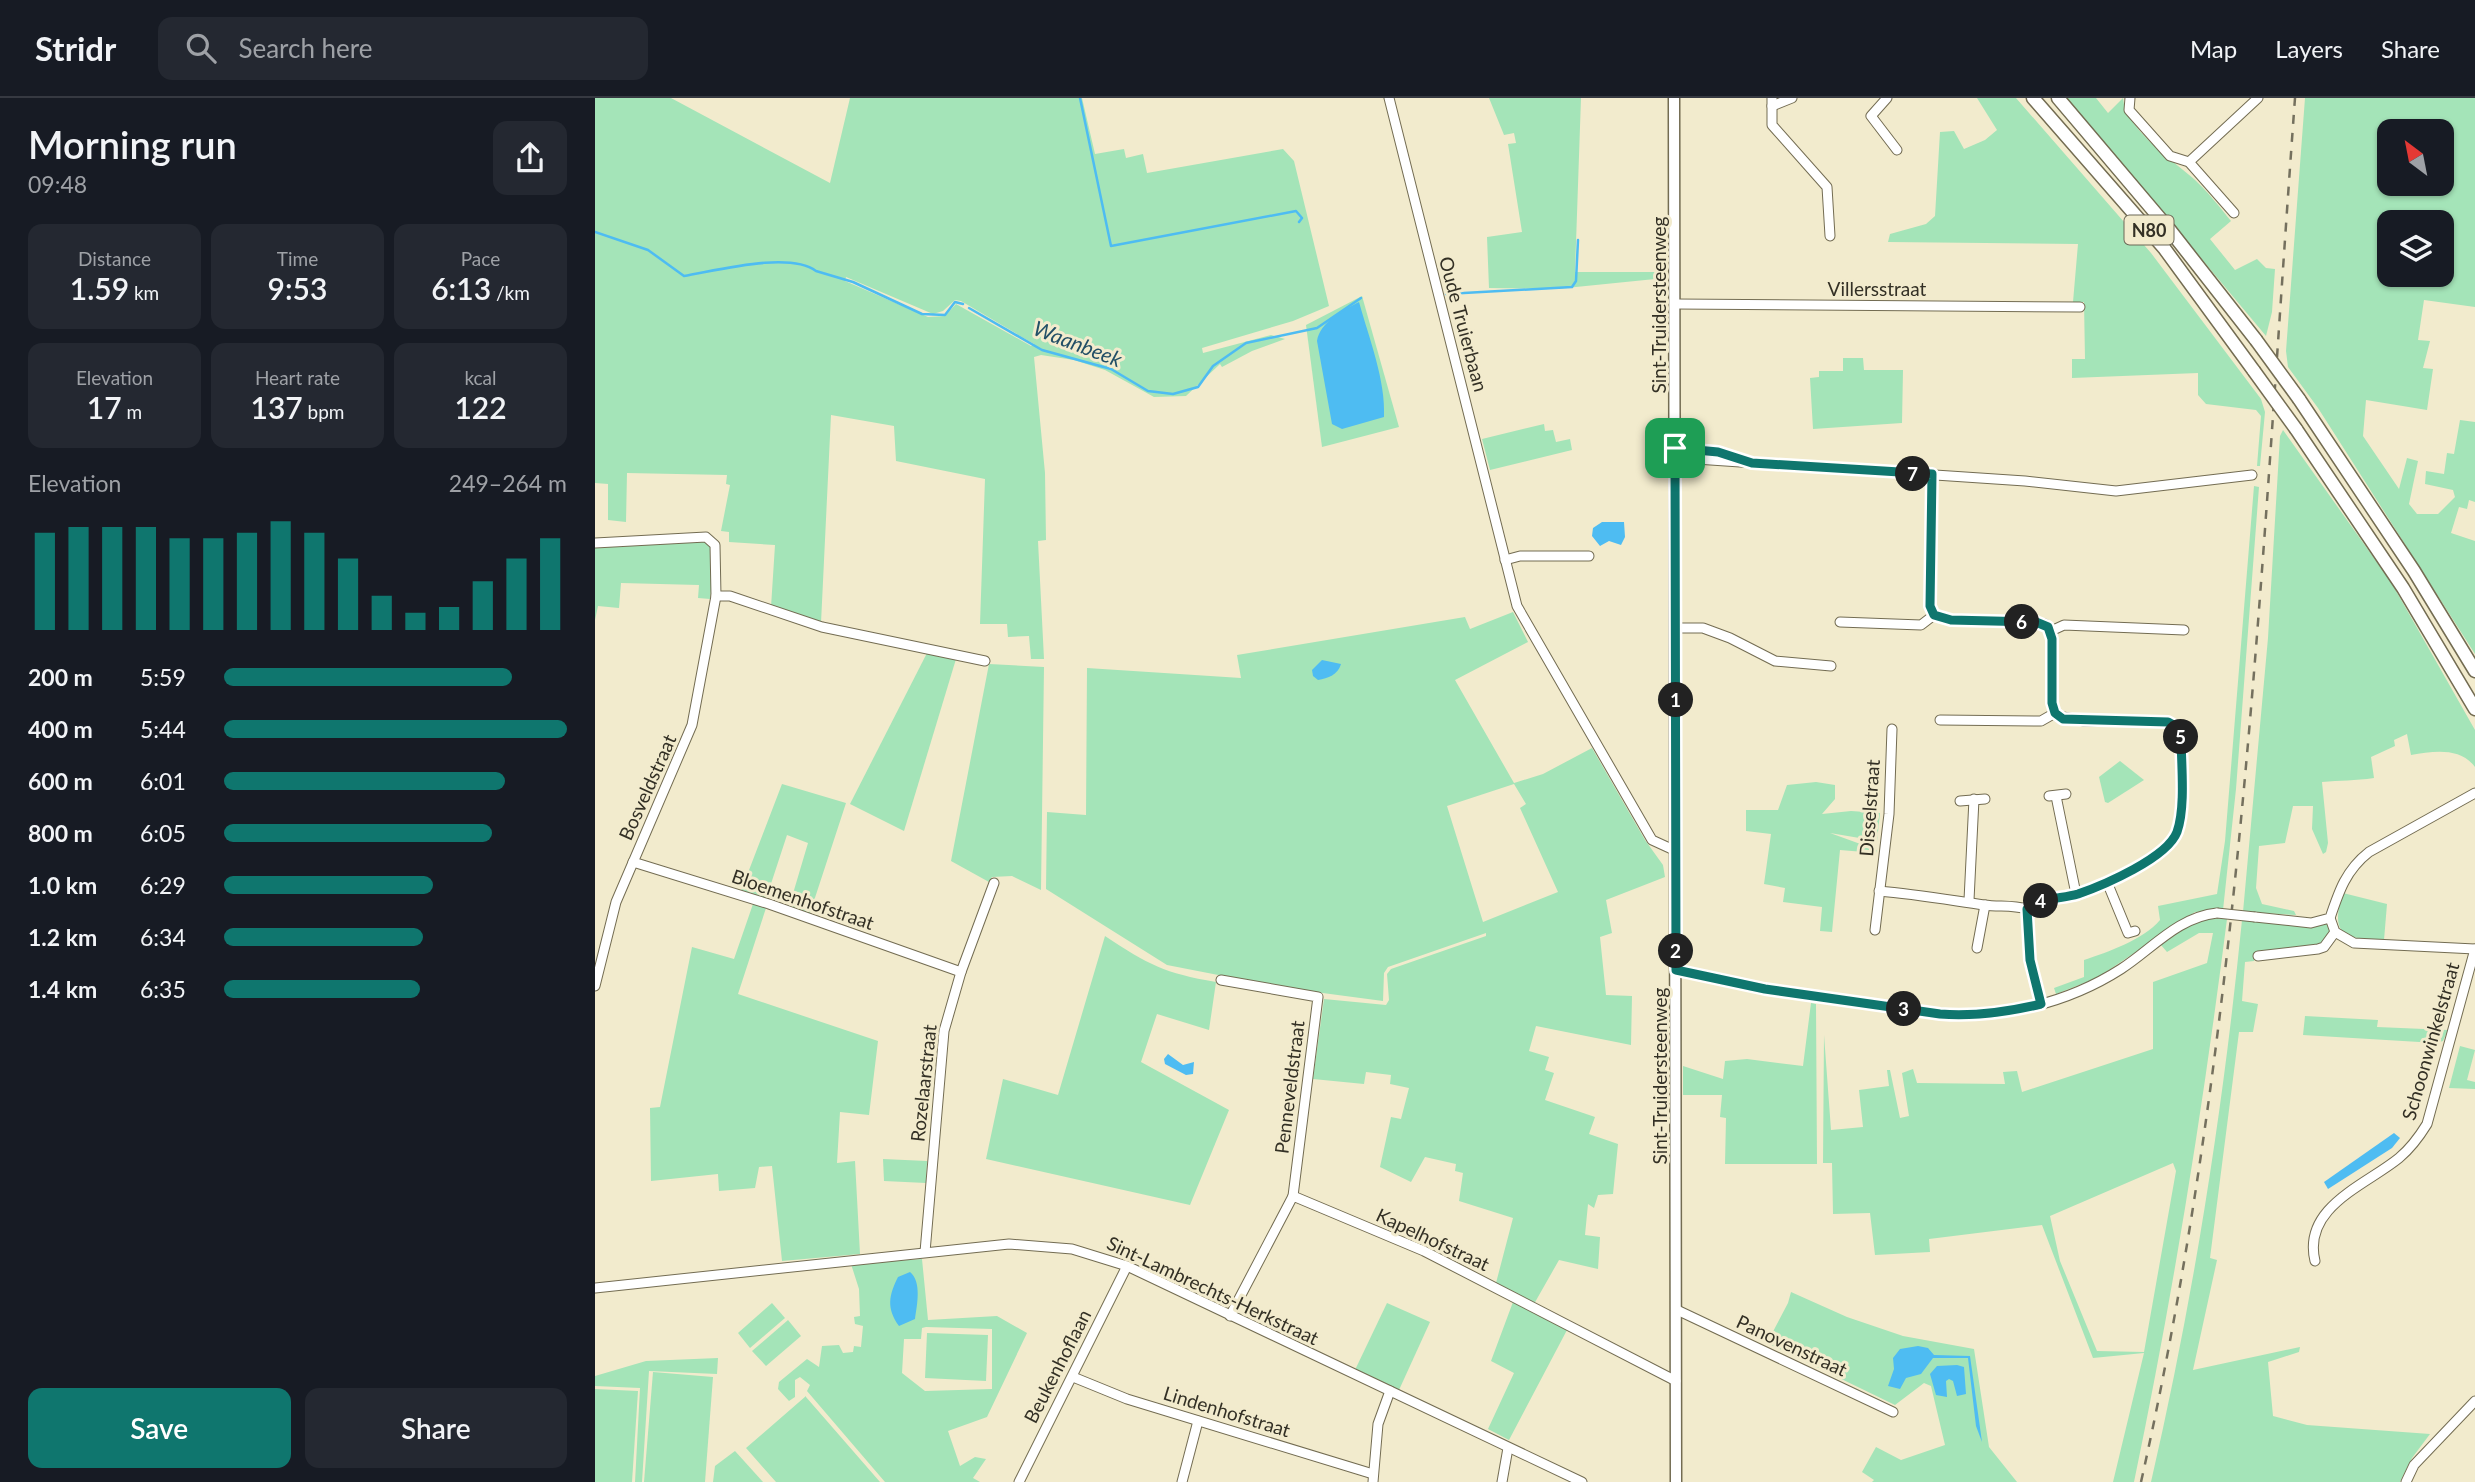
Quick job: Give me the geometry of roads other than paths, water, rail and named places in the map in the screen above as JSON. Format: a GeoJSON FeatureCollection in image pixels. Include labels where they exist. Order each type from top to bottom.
{"type":"FeatureCollection","features":[{"type":"Feature","properties":{"kind":"highway","name":"N80"},"geometry":{"type":"LineString","coordinates":[[2033,98],[2164,248],[2296,429],[2388,565],[2475,709]]}},
{"type":"Feature","properties":{"kind":"highway","name":"N80"},"geometry":{"type":"LineString","coordinates":[[2058,98],[2169,229],[2299,399],[2414,570],[2475,671]]}},
{"type":"Feature","properties":{"kind":"main road","name":"Sint-Truidersteenweg"},"geometry":{"type":"LineString","coordinates":[[1675,102],[1677,1482]]}},
{"type":"Feature","properties":{"kind":"street","name":"Oude Truierbaan"},"geometry":{"type":"LineString","coordinates":[[1389,98],[1517,606],[1652,840],[1676,851]]}},
{"type":"Feature","properties":{"kind":"street"},"geometry":{"type":"LineString","coordinates":[[1792,98],[1772,102],[1772,125],[1827,187],[1830,236]]}},
{"type":"Feature","properties":{"kind":"street"},"geometry":{"type":"LineString","coordinates":[[1887,98],[1871,116],[1897,150]]}},
{"type":"Feature","properties":{"kind":"street"},"geometry":{"type":"LineString","coordinates":[[2130,98],[2129,110],[2159,144],[2174,159],[2189,162],[2234,213]]}},
{"type":"Feature","properties":{"kind":"street"},"geometry":{"type":"LineString","coordinates":[[2189,162],[2258,98]]}},
{"type":"Feature","properties":{"kind":"street","name":"Villersstraat"},"geometry":{"type":"LineString","coordinates":[[1675,304],[2080,307]]}},
{"type":"Feature","properties":{"kind":"street"},"geometry":{"type":"LineString","coordinates":[[1675,448],[1718,452],[1752,463]]}},
{"type":"Feature","properties":{"kind":"street"},"geometry":{"type":"LineString","coordinates":[[1675,463],[1696,459],[1932,474],[2116,491],[2252,474]]}},
{"type":"Feature","properties":{"kind":"street"},"geometry":{"type":"LineString","coordinates":[[1932,474],[1930,606],[1934,615],[1951,620],[2041,623],[2051,631]]}},
{"type":"Feature","properties":{"kind":"street","name":"Bosveldstraat"},"geometry":{"type":"LineString","coordinates":[[595,542],[706,537],[715,545],[716,596],[692,725],[665,794],[616,902],[595,986]]}},
{"type":"Feature","properties":{"kind":"street"},"geometry":{"type":"LineString","coordinates":[[1505,560],[1520,556],[1589,556]]}},
{"type":"Feature","properties":{"kind":"street"},"geometry":{"type":"LineString","coordinates":[[716,596],[730,596],[822,627],[985,661]]}},
{"type":"Feature","properties":{"kind":"street"},"geometry":{"type":"LineString","coordinates":[[1840,622],[1921,625],[1934,615]]}},
{"type":"Feature","properties":{"kind":"street"},"geometry":{"type":"LineString","coordinates":[[2051,631],[2064,625],[2184,629]]}},
{"type":"Feature","properties":{"kind":"street"},"geometry":{"type":"LineString","coordinates":[[1675,628],[1703,628],[1730,638],[1775,661],[1831,666]]}},
{"type":"Feature","properties":{"kind":"street"},"geometry":{"type":"LineString","coordinates":[[2027,909],[2035,902],[2076,894],[2107,882],[2163,850],[2177,831],[2180,815],[2181,735],[2177,727],[2168,722],[2063,719],[2055,713],[2052,703],[2051,631]]}},
{"type":"Feature","properties":{"kind":"street"},"geometry":{"type":"LineString","coordinates":[[1940,720],[2041,721],[2055,713]]}},
{"type":"Feature","properties":{"kind":"street","name":"Disselstraat"},"geometry":{"type":"LineString","coordinates":[[1875,930],[1889,814],[1892,729]]}},
{"type":"Feature","properties":{"kind":"street"},"geometry":{"type":"LineString","coordinates":[[2475,793],[2369,852],[2355,863],[2343,881],[2330,918],[2335,932],[2354,943],[2475,949]]}},
{"type":"Feature","properties":{"kind":"street"},"geometry":{"type":"LineString","coordinates":[[2066,794],[2053,796],[2076,894]]}},
{"type":"Feature","properties":{"kind":"street"},"geometry":{"type":"LineString","coordinates":[[1969,900],[1974,799]]}},
{"type":"Feature","properties":{"kind":"street"},"geometry":{"type":"LineString","coordinates":[[1960,801],[1985,799]]}},
{"type":"Feature","properties":{"kind":"street","name":"Bloemenhofstraat"},"geometry":{"type":"LineString","coordinates":[[633,862],[769,904],[961,972]]}},
{"type":"Feature","properties":{"kind":"street"},"geometry":{"type":"LineString","coordinates":[[2107,882],[2128,933],[2135,931]]}},
{"type":"Feature","properties":{"kind":"street","name":"Rozelaarstraat"},"geometry":{"type":"LineString","coordinates":[[925,1252],[944,1031],[961,972],[994,884]]}},
{"type":"Feature","properties":{"kind":"street"},"geometry":{"type":"LineString","coordinates":[[1879,891],[1969,900],[1985,905],[2008,904],[2027,909]]}},
{"type":"Feature","properties":{"kind":"street"},"geometry":{"type":"LineString","coordinates":[[1977,948],[1985,905]]}},
{"type":"Feature","properties":{"kind":"street"},"geometry":{"type":"LineString","coordinates":[[2027,909],[2030,960],[2041,1004]]}},
{"type":"Feature","properties":{"kind":"street"},"geometry":{"type":"LineString","coordinates":[[1676,970],[1765,989],[1940,1014],[1965,1016],[2004,1013],[2083,991],[2123,968],[2198,915],[2217,913],[2311,923],[2330,918]]}},
{"type":"Feature","properties":{"kind":"street"},"geometry":{"type":"LineString","coordinates":[[2258,956],[2318,949],[2324,947],[2335,932]]}},
{"type":"Feature","properties":{"kind":"street","name":"Schoonwinkelstraat"},"geometry":{"type":"LineString","coordinates":[[2315,1261],[2312,1247],[2319,1224],[2331,1206],[2397,1160],[2413,1145],[2427,1124],[2475,949]]}},
{"type":"Feature","properties":{"kind":"street","name":"Penneveldstraat"},"geometry":{"type":"LineString","coordinates":[[1221,980],[1318,997],[1293,1196]]}},
{"type":"Feature","properties":{"kind":"street"},"geometry":{"type":"LineString","coordinates":[[1230,1316],[1293,1196]]}},
{"type":"Feature","properties":{"kind":"street","name":"Kapelhofstraat"},"geometry":{"type":"LineString","coordinates":[[1293,1196],[1424,1251],[1676,1381]]}},
{"type":"Feature","properties":{"kind":"street","name":"Sint-Lambrechts-Herkstraat"},"geometry":{"type":"LineString","coordinates":[[595,1288],[925,1252],[1009,1244],[1044,1244],[1103,1256],[1126,1266],[1582,1482]]}},
{"type":"Feature","properties":{"kind":"street","name":"Beukenhoflaan"},"geometry":{"type":"LineString","coordinates":[[1019,1482],[1126,1266]]}},
{"type":"Feature","properties":{"kind":"street","name":"Panovenstraat"},"geometry":{"type":"LineString","coordinates":[[1677,1310],[1893,1412]]}},
{"type":"Feature","properties":{"kind":"street","name":"Lindenhofstraat"},"geometry":{"type":"LineString","coordinates":[[1073,1377],[1126,1399],[1373,1478]]}},
{"type":"Feature","properties":{"kind":"street"},"geometry":{"type":"LineString","coordinates":[[1373,1478],[1378,1424],[1390,1391]]}},
{"type":"Feature","properties":{"kind":"street"},"geometry":{"type":"LineString","coordinates":[[2406,1482],[2414,1465],[2475,1401]]}},
{"type":"Feature","properties":{"kind":"street"},"geometry":{"type":"LineString","coordinates":[[1182,1482],[1198,1421]]}},
{"type":"Feature","properties":{"kind":"street"},"geometry":{"type":"LineString","coordinates":[[1501,1482],[1508,1448]]}},
{"type":"Feature","properties":{"kind":"water"},"geometry":{"type":"Polygon","coordinates":[[[1359,302],[1380,374],[1384,417],[1342,429],[1332,424],[1317,341],[1327,322],[1359,302]]]}},
{"type":"Feature","properties":{"kind":"water"},"geometry":{"type":"Polygon","coordinates":[[[1602,522],[1624,522],[1625,537],[1621,545],[1609,541],[1600,546],[1592,536],[1593,528],[1602,522]]]}},
{"type":"Feature","properties":{"kind":"water"},"geometry":{"type":"Polygon","coordinates":[[[1322,660],[1341,664],[1335,673],[1318,680],[1313,676],[1312,670],[1322,660]]]}},
{"type":"Feature","properties":{"kind":"water"},"geometry":{"type":"Polygon","coordinates":[[[1168,1054],[1183,1065],[1194,1062],[1193,1074],[1186,1075],[1165,1064],[1164,1059],[1168,1054]]]}},
{"type":"Feature","properties":{"kind":"water"},"geometry":{"type":"Polygon","coordinates":[[[2394,1133],[2400,1138],[2392,1148],[2328,1189],[2324,1182],[2394,1133]]]}},
{"type":"Feature","properties":{"kind":"water"},"geometry":{"type":"Polygon","coordinates":[[[910,1272],[917,1288],[915,1319],[899,1326],[892,1313],[891,1296],[898,1277],[910,1272]]]}},
{"type":"Feature","properties":{"kind":"water"},"geometry":{"type":"Polygon","coordinates":[[[1918,1346],[1928,1348],[1934,1355],[1970,1356],[1982,1442],[1976,1426],[1968,1358],[1933,1358],[1921,1374],[1906,1378],[1900,1389],[1888,1386],[1894,1369],[1893,1358],[1900,1349],[1918,1346]]]}},
{"type":"Feature","properties":{"kind":"water"},"geometry":{"type":"Polygon","coordinates":[[[1937,1366],[1964,1367],[1966,1394],[1957,1396],[1953,1381],[1949,1379],[1946,1381],[1947,1397],[1936,1395],[1930,1374],[1937,1366]]]}},
{"type":"Feature","properties":{"kind":"waterway"},"geometry":{"type":"LineString","coordinates":[[1080,98],[1111,246],[1296,211],[1302,218],[1299,222]]}},
{"type":"Feature","properties":{"kind":"waterway","name":"Waanbeek"},"geometry":{"type":"LineString","coordinates":[[595,232],[648,250],[684,276],[751,264],[788,263],[804,265],[853,282],[922,314],[945,315],[955,302],[963,304]]}},
{"type":"Feature","properties":{"kind":"waterway","name":"Waanbeek"},"geometry":{"type":"LineString","coordinates":[[1446,294],[1572,287],[1576,281],[1578,240]]}},
{"type":"Feature","properties":{"kind":"waterway","name":"Waanbeek"},"geometry":{"type":"LineString","coordinates":[[969,308],[1042,350],[1111,369],[1148,391],[1173,394],[1198,387],[1213,366],[1246,343],[1317,328],[1361,298]]}},
{"type":"Feature","properties":{"kind":"railway"},"geometry":{"type":"LineString","coordinates":[[2141,1482],[2176,1311],[2226,966],[2258,619],[2295,98]]}}]}
